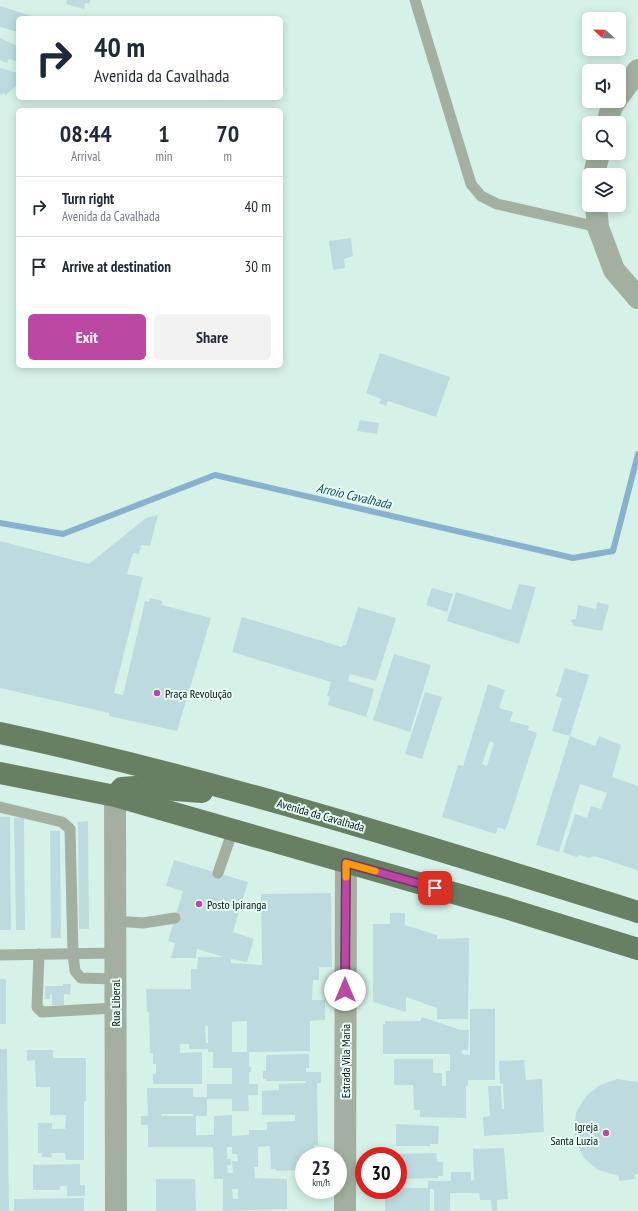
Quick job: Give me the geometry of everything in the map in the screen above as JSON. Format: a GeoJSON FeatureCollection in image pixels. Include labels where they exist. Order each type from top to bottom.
{"type":"FeatureCollection","features":[{"type":"Feature","properties":{"kind":"main road","name":"Avenida da Cavalhada"},"geometry":{"type":"LineString","coordinates":[[0,733],[129,762],[261,797],[379,831],[638,912]]}},
{"type":"Feature","properties":{"kind":"main road"},"geometry":{"type":"LineString","coordinates":[[0,773],[115,796],[509,909],[638,949]]}},
{"type":"Feature","properties":{"kind":"main road"},"geometry":{"type":"LineString","coordinates":[[115,796],[122,788],[135,787],[261,797]]}},
{"type":"Feature","properties":{"kind":"street"},"geometry":{"type":"LineString","coordinates":[[626,86],[638,70]]}},
{"type":"Feature","properties":{"kind":"street"},"geometry":{"type":"LineString","coordinates":[[597,212],[598,227],[614,270],[638,298]]}},
{"type":"Feature","properties":{"kind":"street","name":"Rua Liberal"},"geometry":{"type":"LineString","coordinates":[[115,796],[116,1211]]}},
{"type":"Feature","properties":{"kind":"street","name":"Estrada Vila Maria"},"geometry":{"type":"LineString","coordinates":[[345,1211],[346,863]]}},
{"type":"Feature","properties":{"kind":"lane"},"geometry":{"type":"LineString","coordinates":[[415,0],[471,184],[481,196],[497,204],[598,227]]}},
{"type":"Feature","properties":{"kind":"lane"},"geometry":{"type":"LineString","coordinates":[[0,807],[62,822],[70,829],[73,953],[75,971],[81,978],[115,980]]}},
{"type":"Feature","properties":{"kind":"lane"},"geometry":{"type":"LineString","coordinates":[[218,873],[233,830]]}},
{"type":"Feature","properties":{"kind":"lane"},"geometry":{"type":"LineString","coordinates":[[115,921],[143,923],[175,918]]}},
{"type":"Feature","properties":{"kind":"lane"},"geometry":{"type":"LineString","coordinates":[[0,955],[115,953]]}},
{"type":"Feature","properties":{"kind":"lane"},"geometry":{"type":"LineString","coordinates":[[39,954],[36,1007],[42,1012],[115,1008]]}},
{"type":"Feature","properties":{"kind":"building"},"geometry":{"type":"Polygon","coordinates":[[[67,0],[90,0],[89,4],[85,3],[84,9],[66,4],[67,0]]]}},
{"type":"Feature","properties":{"kind":"building"},"geometry":{"type":"Polygon","coordinates":[[[0,6],[31,16],[16,16],[16,31],[0,27],[0,6]]]}},
{"type":"Feature","properties":{"kind":"building"},"geometry":{"type":"Polygon","coordinates":[[[0,38],[16,45],[16,61],[9,59],[7,63],[0,60],[0,38]]]}},
{"type":"Feature","properties":{"kind":"building"},"geometry":{"type":"Polygon","coordinates":[[[0,68],[16,72],[16,86],[6,95],[3,93],[2,95],[0,94],[0,68]]]}},
{"type":"Feature","properties":{"kind":"building"},"geometry":{"type":"Polygon","coordinates":[[[351,238],[353,256],[344,259],[345,268],[333,270],[329,241],[351,238]]]}},
{"type":"Feature","properties":{"kind":"building"},"geometry":{"type":"Polygon","coordinates":[[[380,353],[450,377],[436,417],[388,401],[386,406],[379,403],[381,399],[366,393],[380,353]]]}},
{"type":"Feature","properties":{"kind":"building"},"geometry":{"type":"Polygon","coordinates":[[[360,420],[379,423],[377,434],[357,431],[360,420]]]}},
{"type":"Feature","properties":{"kind":"building"},"geometry":{"type":"Polygon","coordinates":[[[158,515],[150,546],[141,545],[139,554],[133,553],[127,574],[143,577],[114,693],[123,695],[145,601],[149,602],[150,598],[162,601],[162,605],[211,618],[177,731],[109,716],[109,713],[0,688],[0,541],[89,564],[146,518],[158,515]]]}},
{"type":"Feature","properties":{"kind":"building"},"geometry":{"type":"Polygon","coordinates":[[[519,584],[536,587],[519,644],[447,621],[456,592],[511,610],[519,584]]]}},
{"type":"Feature","properties":{"kind":"building"},"geometry":{"type":"Polygon","coordinates":[[[432,588],[453,594],[447,612],[426,605],[432,588]]]}},
{"type":"Feature","properties":{"kind":"building"},"geometry":{"type":"Polygon","coordinates":[[[597,602],[609,605],[602,631],[574,626],[571,620],[576,619],[578,605],[596,609],[597,602]]]}},
{"type":"Feature","properties":{"kind":"building"},"geometry":{"type":"Polygon","coordinates":[[[358,607],[396,618],[376,681],[350,674],[348,681],[374,689],[366,717],[328,705],[330,697],[327,696],[331,682],[232,652],[242,617],[342,647],[343,645],[346,645],[358,607]]]}},
{"type":"Feature","properties":{"kind":"building"},"geometry":{"type":"Polygon","coordinates":[[[394,654],[431,665],[410,732],[373,720],[394,654]]]}},
{"type":"Feature","properties":{"kind":"building"},"geometry":{"type":"Polygon","coordinates":[[[565,668],[589,675],[570,736],[552,731],[562,698],[556,696],[565,668]]]}},
{"type":"Feature","properties":{"kind":"building"},"geometry":{"type":"Polygon","coordinates":[[[488,684],[505,690],[499,708],[513,712],[510,721],[529,726],[528,730],[537,733],[505,830],[498,827],[496,834],[442,817],[458,765],[463,766],[488,684]],[[490,741],[482,764],[487,766],[494,743],[490,741]]]}},
{"type":"Feature","properties":{"kind":"building"},"geometry":{"type":"Polygon","coordinates":[[[425,692],[442,697],[422,759],[405,754],[425,692]]]}},
{"type":"Feature","properties":{"kind":"building"},"geometry":{"type":"Polygon","coordinates":[[[570,736],[595,746],[599,736],[621,745],[612,777],[638,786],[638,872],[637,870],[594,856],[589,858],[579,855],[577,857],[563,852],[575,814],[587,818],[591,806],[601,809],[607,793],[580,784],[559,852],[536,845],[570,736]]]}},
{"type":"Feature","properties":{"kind":"building"},"geometry":{"type":"Polygon","coordinates":[[[0,817],[10,817],[11,930],[0,930],[0,817]]]}},
{"type":"Feature","properties":{"kind":"building"},"geometry":{"type":"Polygon","coordinates":[[[14,818],[24,818],[25,930],[16,930],[14,818]]]}},
{"type":"Feature","properties":{"kind":"building"},"geometry":{"type":"Polygon","coordinates":[[[88,821],[89,929],[79,929],[78,822],[88,821]]]}},
{"type":"Feature","properties":{"kind":"building"},"geometry":{"type":"Polygon","coordinates":[[[50,831],[60,831],[61,938],[51,938],[50,831]]]}},
{"type":"Feature","properties":{"kind":"building"},"geometry":{"type":"Polygon","coordinates":[[[174,860],[248,882],[233,932],[254,939],[247,962],[231,959],[231,963],[262,965],[261,894],[331,893],[332,967],[319,967],[319,980],[313,980],[312,1000],[325,1000],[325,1020],[310,1021],[310,1051],[249,1052],[249,1067],[251,1067],[251,1072],[249,1072],[249,1084],[258,1084],[258,1095],[248,1095],[249,1111],[232,1111],[232,1099],[207,1099],[207,1116],[196,1116],[196,1135],[214,1135],[214,1116],[232,1115],[232,1136],[249,1135],[249,1130],[267,1130],[267,1122],[295,1121],[295,1115],[262,1115],[262,1091],[279,1090],[279,1084],[306,1083],[306,1081],[266,1081],[266,1079],[263,1079],[263,1071],[266,1071],[266,1055],[309,1054],[309,1068],[306,1068],[306,1072],[321,1072],[321,1083],[317,1083],[318,1145],[314,1145],[314,1147],[295,1147],[295,1170],[276,1171],[276,1169],[271,1169],[270,1146],[258,1147],[258,1167],[254,1167],[255,1178],[287,1179],[287,1209],[223,1211],[223,1179],[214,1179],[213,1147],[148,1147],[148,1125],[141,1125],[141,1116],[148,1116],[147,1088],[193,1088],[193,1097],[207,1097],[207,1084],[232,1084],[232,1068],[213,1068],[213,1052],[208,1052],[208,1049],[189,1049],[189,1044],[180,1044],[180,1053],[202,1052],[202,1084],[153,1084],[153,1074],[156,1074],[156,1064],[153,1064],[153,1053],[150,1053],[149,1012],[147,1012],[146,989],[191,989],[191,969],[197,969],[198,957],[224,957],[197,949],[196,958],[171,958],[175,943],[168,941],[183,891],[166,886],[174,860]],[[247,1021],[232,1022],[232,1052],[247,1052],[247,1021]],[[205,1026],[206,1043],[208,1043],[208,1026],[205,1026]],[[161,1114],[161,1116],[193,1116],[193,1114],[161,1114]],[[227,1147],[227,1159],[231,1159],[231,1165],[227,1165],[228,1173],[233,1173],[232,1161],[238,1161],[237,1154],[232,1154],[232,1147],[227,1147]],[[232,1189],[233,1199],[238,1199],[238,1189],[232,1189]]]}},
{"type":"Feature","properties":{"kind":"building"},"geometry":{"type":"Polygon","coordinates":[[[390,913],[405,913],[405,925],[437,935],[437,939],[469,938],[468,1019],[437,1019],[437,1008],[406,997],[406,1012],[373,1002],[373,924],[390,924],[390,913]]]}},
{"type":"Feature","properties":{"kind":"building"},"geometry":{"type":"Polygon","coordinates":[[[0,979],[6,979],[6,1024],[0,1024],[0,979]]]}},
{"type":"Feature","properties":{"kind":"building"},"geometry":{"type":"Polygon","coordinates":[[[63,984],[71,984],[70,995],[64,994],[64,1005],[52,1005],[52,994],[50,994],[50,999],[45,999],[45,986],[63,986],[63,984]]]}},
{"type":"Feature","properties":{"kind":"building"},"geometry":{"type":"Polygon","coordinates":[[[470,1009],[495,1009],[495,1080],[468,1080],[468,1086],[466,1086],[466,1118],[420,1117],[420,1110],[414,1110],[413,1085],[394,1085],[394,1059],[433,1059],[433,1073],[442,1073],[442,1086],[446,1086],[446,1071],[450,1071],[450,1054],[383,1054],[383,1024],[385,1024],[385,1021],[420,1021],[422,1017],[461,1030],[469,1030],[468,1050],[462,1050],[462,1054],[470,1055],[470,1009]]]}},
{"type":"Feature","properties":{"kind":"building"},"geometry":{"type":"Polygon","coordinates":[[[0,1049],[7,1049],[9,1211],[0,1211],[0,1049]]]}},
{"type":"Feature","properties":{"kind":"building"},"geometry":{"type":"Polygon","coordinates":[[[27,1050],[53,1050],[53,1058],[86,1058],[84,1160],[66,1160],[65,1153],[51,1153],[52,1157],[42,1157],[42,1153],[38,1153],[38,1123],[52,1123],[52,1129],[65,1129],[66,1115],[50,1115],[50,1087],[36,1087],[35,1060],[27,1061],[27,1050]]]}},
{"type":"Feature","properties":{"kind":"building"},"geometry":{"type":"Polygon","coordinates":[[[524,1060],[526,1080],[542,1079],[544,1132],[484,1136],[483,1117],[490,1116],[488,1086],[501,1086],[502,1109],[504,1109],[503,1083],[500,1084],[499,1061],[524,1060]]]}},
{"type":"Feature","properties":{"kind":"building","name":"Igreja Santa Luzia"},"geometry":{"type":"Polygon","coordinates":[[[617,1079],[638,1082],[638,1173],[634,1175],[635,1179],[619,1181],[619,1176],[598,1170],[584,1158],[576,1141],[574,1130],[576,1112],[586,1096],[600,1085],[617,1079]]]}},
{"type":"Feature","properties":{"kind":"building"},"geometry":{"type":"Polygon","coordinates":[[[396,1124],[439,1126],[438,1144],[430,1144],[430,1146],[396,1146],[396,1124]]]}},
{"type":"Feature","properties":{"kind":"building"},"geometry":{"type":"Polygon","coordinates":[[[504,1148],[508,1199],[497,1200],[497,1211],[492,1211],[491,1200],[480,1200],[479,1193],[450,1193],[450,1211],[434,1211],[434,1190],[428,1188],[428,1181],[451,1181],[451,1172],[471,1172],[471,1181],[474,1180],[473,1149],[504,1148]]]}},
{"type":"Feature","properties":{"kind":"building"},"geometry":{"type":"Polygon","coordinates":[[[436,1153],[437,1162],[443,1162],[443,1176],[438,1176],[438,1178],[407,1179],[407,1154],[436,1153]]]}},
{"type":"Feature","properties":{"kind":"building"},"geometry":{"type":"Polygon","coordinates":[[[80,1164],[80,1185],[85,1185],[85,1196],[67,1196],[67,1186],[60,1186],[60,1190],[33,1190],[33,1165],[80,1164]]]}},
{"type":"Feature","properties":{"kind":"building"},"geometry":{"type":"Polygon","coordinates":[[[156,1179],[195,1179],[196,1211],[156,1211],[156,1179]]]}},
{"type":"Feature","properties":{"kind":"building"},"geometry":{"type":"Polygon","coordinates":[[[407,1188],[430,1188],[430,1211],[385,1211],[385,1199],[407,1199],[407,1188]]]}},
{"type":"Feature","properties":{"kind":"building"},"geometry":{"type":"Polygon","coordinates":[[[84,1198],[84,1211],[14,1211],[14,1199],[84,1198]]]}},
{"type":"Feature","properties":{"kind":"waterway","name":"Arroio Cavalhada"},"geometry":{"type":"LineString","coordinates":[[0,523],[63,534],[215,475],[573,558],[613,551],[638,454]]}},
{"type":"Feature","properties":{"kind":"slow traffic"},"geometry":{"type":"LineString","coordinates":[[346,877],[346,863],[375,871]]}},
{"type":"Feature","properties":{"kind":"place","name":"Praça Revolução"},"geometry":{"type":"Point","coordinates":[157,693]}},
{"type":"Feature","properties":{"kind":"place","name":"Posto Ipiranga"},"geometry":{"type":"Point","coordinates":[199,904]}},
{"type":"Feature","properties":{"kind":"place","name":"Igreja Santa Luzia"},"geometry":{"type":"Point","coordinates":[606,1133]}},
{"type":"Feature","properties":{"kind":"route"},"geometry":{"type":"LineString","coordinates":[[345,990],[346,863],[435,888]]}}]}
